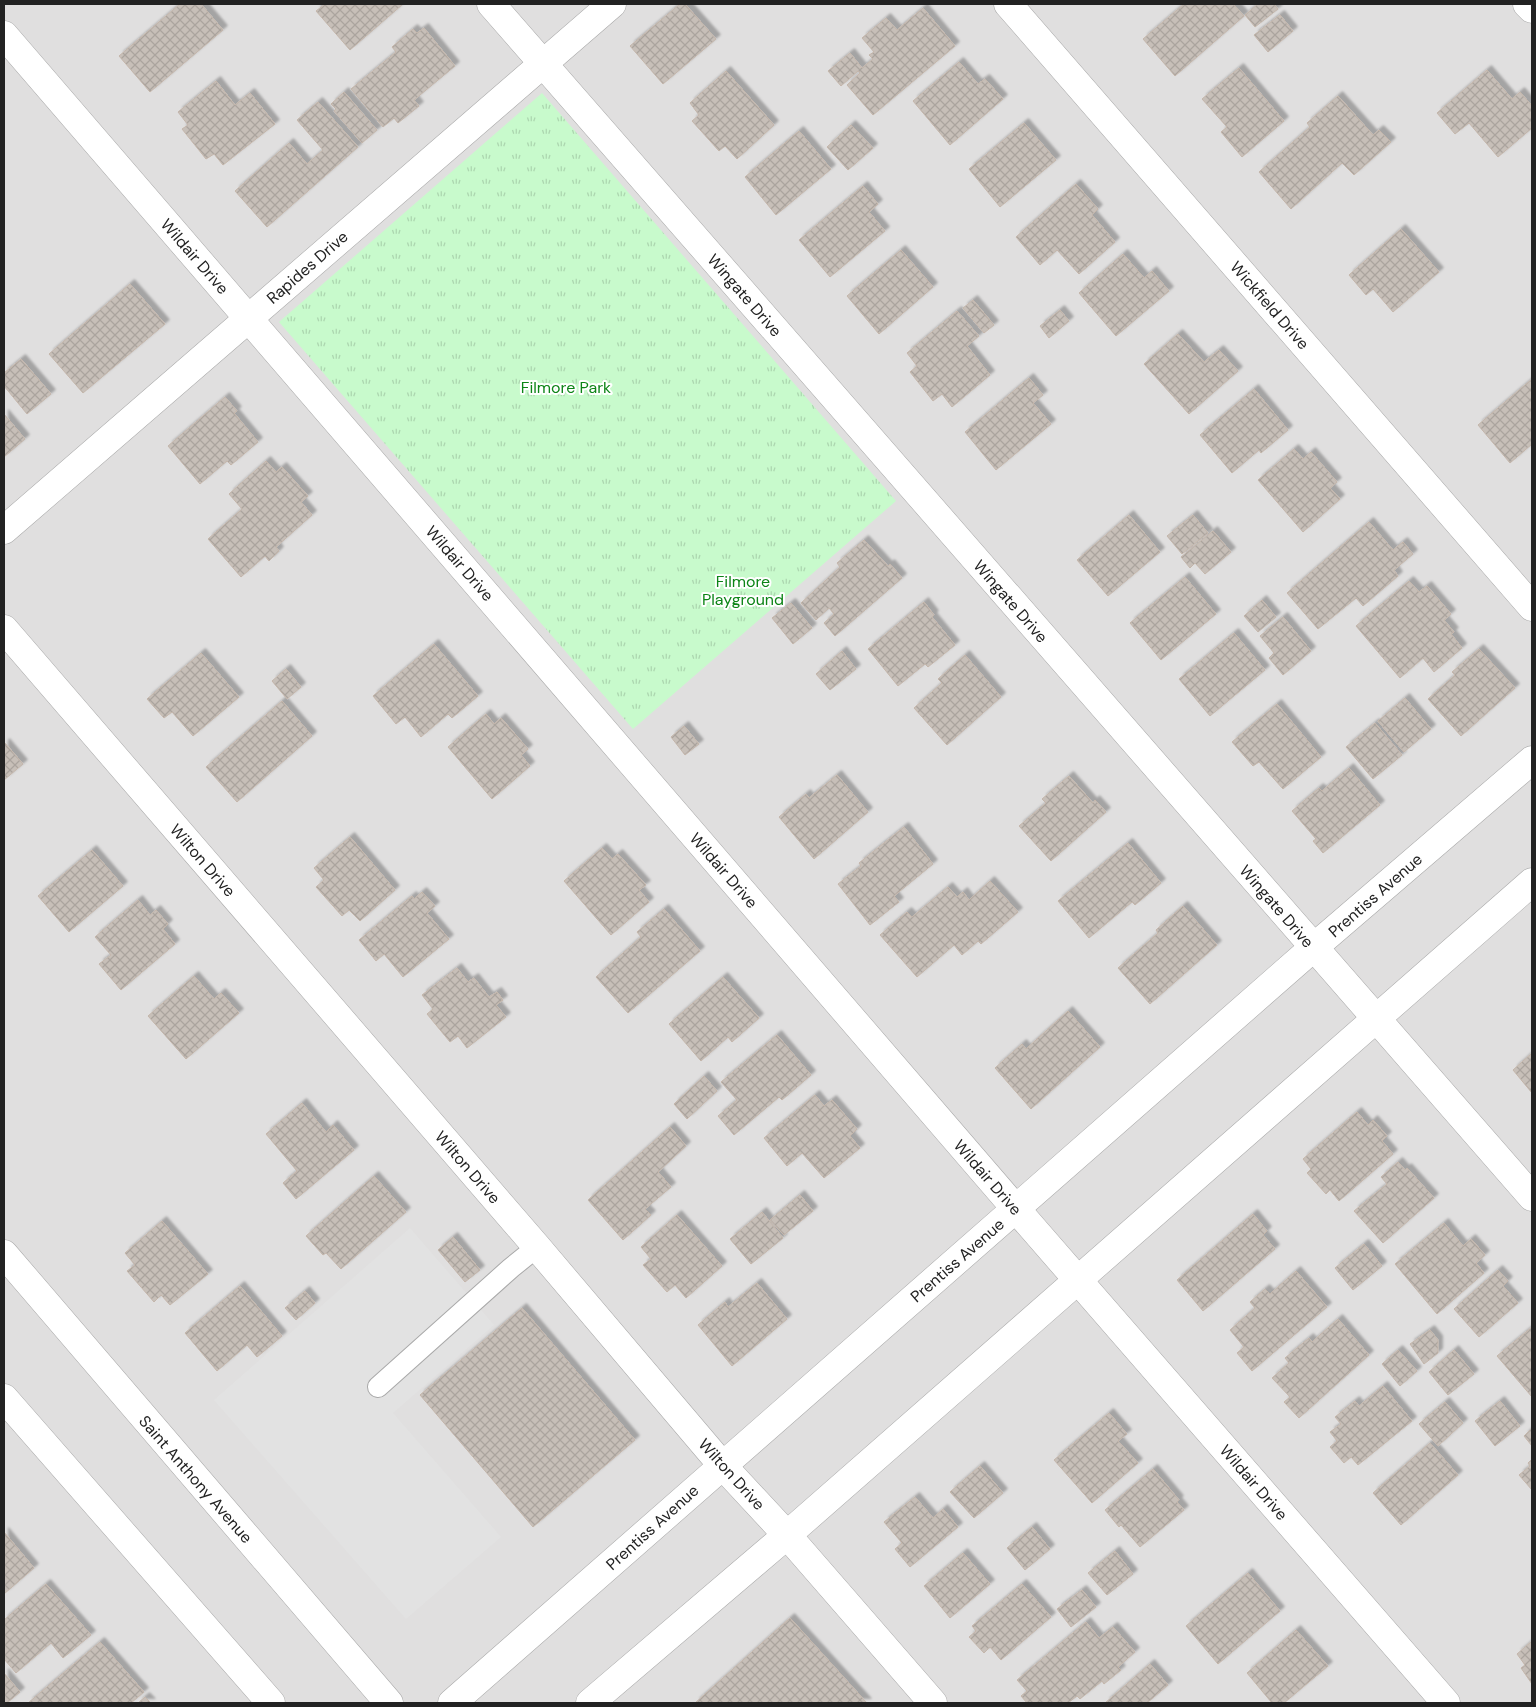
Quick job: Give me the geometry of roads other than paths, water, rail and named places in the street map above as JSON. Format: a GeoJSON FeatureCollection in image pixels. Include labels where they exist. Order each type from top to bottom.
{"type":"FeatureCollection","features":[{"type":"Feature","properties":{"kind":"street","name":"Wingate Drive"},"geometry":{"type":"LineString","coordinates":[[491,4],[1532,1197]]}},
{"type":"Feature","properties":{"kind":"street","name":"Rapides Drive"},"geometry":{"type":"LineString","coordinates":[[4,530],[612,4]]}},
{"type":"Feature","properties":{"kind":"street","name":"Wickfield Drive"},"geometry":{"type":"LineString","coordinates":[[1008,4],[1532,606]]}},
{"type":"Feature","properties":{"kind":"street"},"geometry":{"type":"LineString","coordinates":[[1527,4],[1532,9]]}},
{"type":"Feature","properties":{"kind":"street","name":"Wildair Drive"},"geometry":{"type":"LineString","coordinates":[[4,35],[1016,1209],[1446,1703]]}},
{"type":"Feature","properties":{"kind":"street","name":"Wilton Drive"},"geometry":{"type":"LineString","coordinates":[[4,629],[538,1247],[722,1465],[787,1535],[933,1703]]}},
{"type":"Feature","properties":{"kind":"street","name":"Prentiss Avenue"},"geometry":{"type":"LineString","coordinates":[[452,1703],[1314,948],[1532,760]]}},
{"type":"Feature","properties":{"kind":"street"},"geometry":{"type":"LineString","coordinates":[[590,1703],[787,1535],[1532,882]]}},
{"type":"Feature","properties":{"kind":"street","name":"Saint Anthony Avenue"},"geometry":{"type":"LineString","coordinates":[[4,1254],[389,1703]]}},
{"type":"Feature","properties":{"kind":"street"},"geometry":{"type":"LineString","coordinates":[[4,1398],[271,1703]]}},
{"type":"Feature","properties":{"kind":"lane"},"geometry":{"type":"LineString","coordinates":[[378,1387],[511,1268],[538,1247]]}},
{"type":"Feature","properties":{"kind":"park label","name":"Filmore Park"},"geometry":{"type":"Point","coordinates":[566,387]}},
{"type":"Feature","properties":{"kind":"park label","name":"Filmore Playground"},"geometry":{"type":"Point","coordinates":[743,590]}}]}
